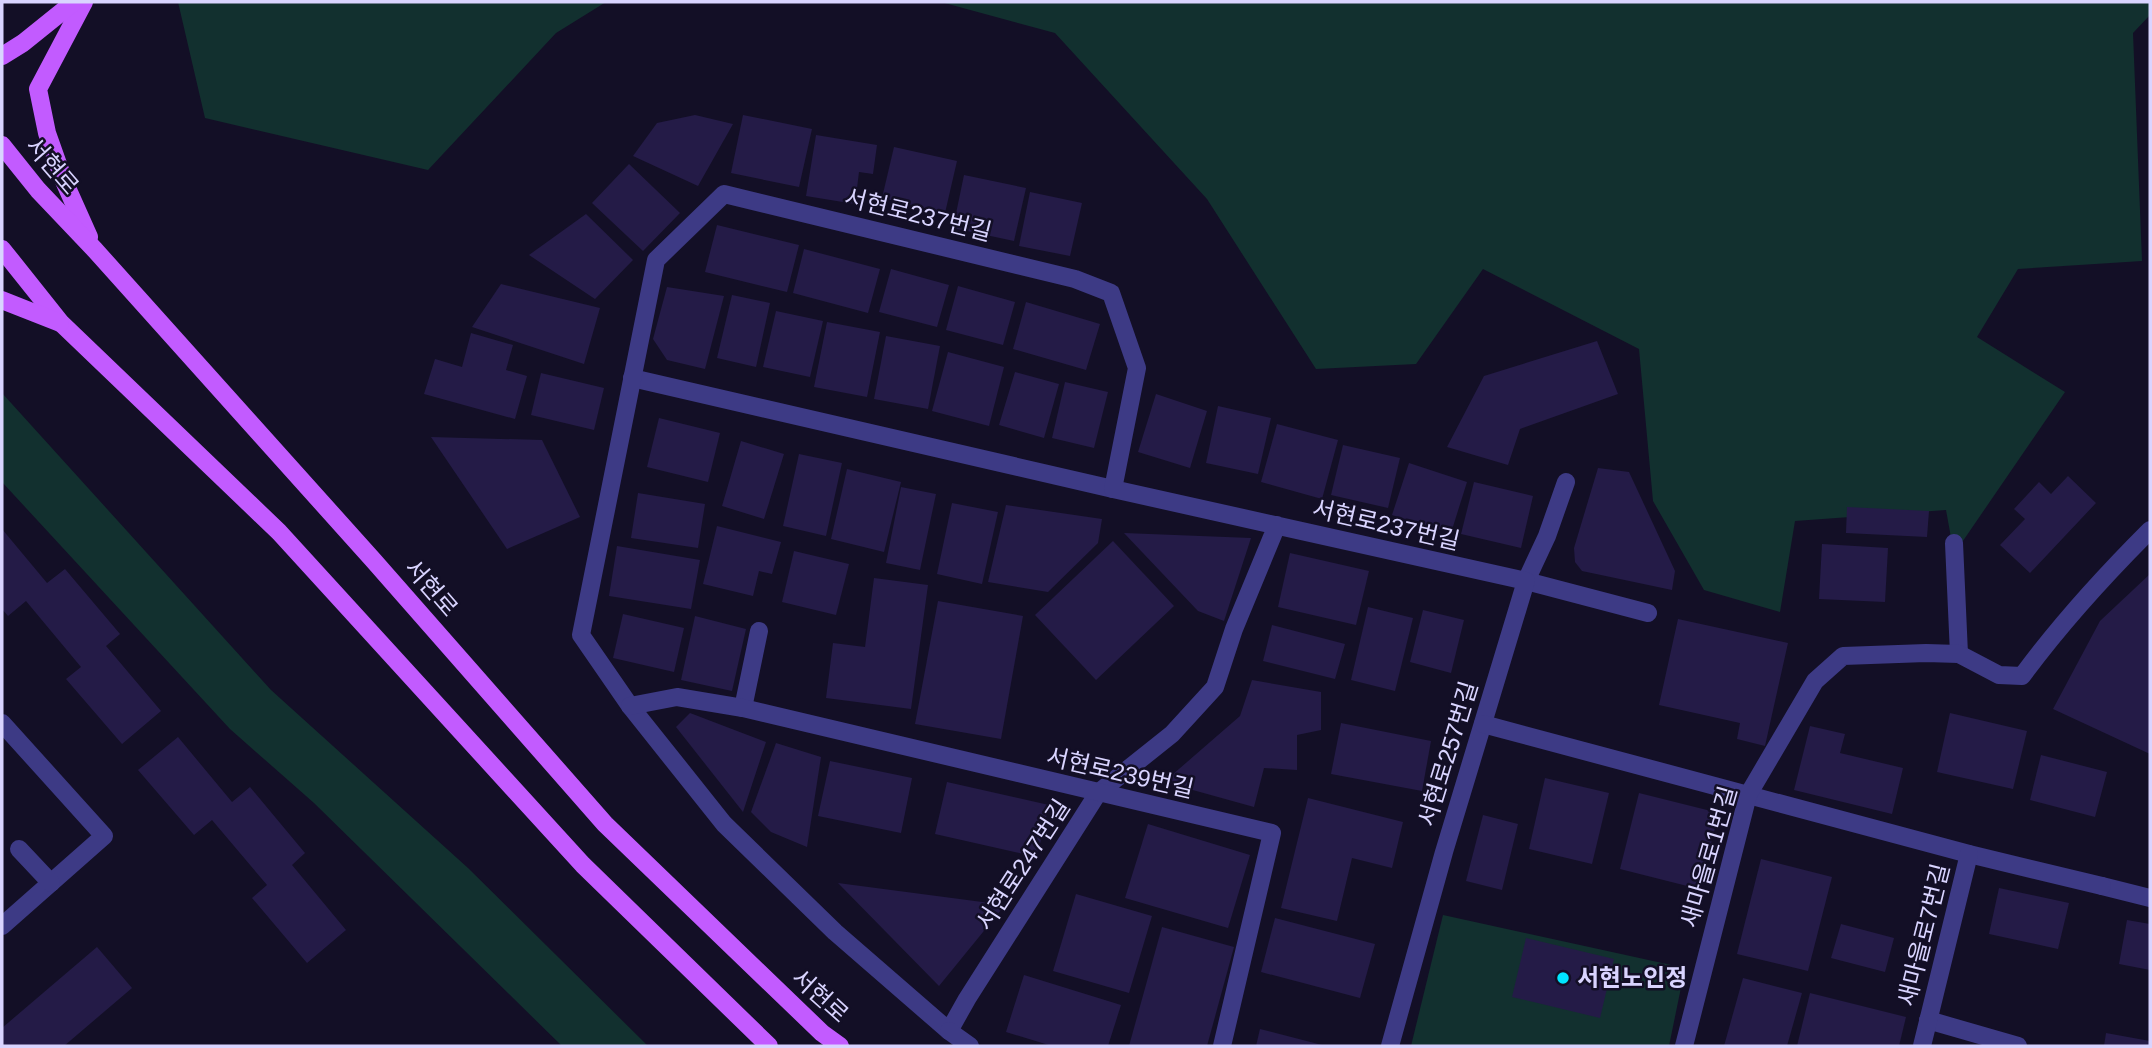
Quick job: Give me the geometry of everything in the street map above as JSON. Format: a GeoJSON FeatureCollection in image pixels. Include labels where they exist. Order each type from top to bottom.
{"type":"FeatureCollection","features":[{"type":"Feature","properties":{"kind":"main road"},"geometry":{"type":"LineString","coordinates":[[2,56],[23,43],[74,2]]}},
{"type":"Feature","properties":{"kind":"main road"},"geometry":{"type":"LineString","coordinates":[[84,2],[38,89],[47,133],[64,181],[95,250]]}},
{"type":"Feature","properties":{"kind":"main road","name":"서현로"},"geometry":{"type":"LineString","coordinates":[[2,145],[38,190],[374,561],[605,824],[822,1033],[840,1046]]}},
{"type":"Feature","properties":{"kind":"main road"},"geometry":{"type":"LineString","coordinates":[[2,249],[61,323],[279,532],[583,865],[769,1046]]}},
{"type":"Feature","properties":{"kind":"main road"},"geometry":{"type":"LineString","coordinates":[[2,300],[61,323]]}},
{"type":"Feature","properties":{"kind":"street","name":"서현로237번길"},"geometry":{"type":"LineString","coordinates":[[630,706],[581,635],[656,260],[724,194],[1075,279],[1111,293],[1136,368],[1113,489]]}},
{"type":"Feature","properties":{"kind":"street","name":"서현로237번길"},"geometry":{"type":"LineString","coordinates":[[632,378],[1526,581],[1648,613]]}},
{"type":"Feature","properties":{"kind":"street","name":"서현로257번길"},"geometry":{"type":"LineString","coordinates":[[1390,1046],[1444,852],[1526,581],[1547,536],[1566,482]]}},
{"type":"Feature","properties":{"kind":"street","name":"서현로247번길"},"geometry":{"type":"LineString","coordinates":[[949,1031],[1098,793],[1172,734],[1215,687],[1234,629],[1277,525]]}},
{"type":"Feature","properties":{"kind":"street"},"geometry":{"type":"LineString","coordinates":[[1954,543],[1959,654],[1999,675],[2022,676],[2103,576],[2150,530]]}},
{"type":"Feature","properties":{"kind":"street"},"geometry":{"type":"LineString","coordinates":[[743,708],[760,631]]}},
{"type":"Feature","properties":{"kind":"street","name":"새마을로1번길"},"geometry":{"type":"LineString","coordinates":[[1684,1046],[1748,795],[1815,681],[1843,656],[1959,654]]}},
{"type":"Feature","properties":{"kind":"street","name":"서현로239번길"},"geometry":{"type":"LineString","coordinates":[[630,706],[677,697],[743,708],[1272,833],[1222,1046]]}},
{"type":"Feature","properties":{"kind":"street"},"geometry":{"type":"LineString","coordinates":[[630,706],[724,824],[835,932],[970,1046]]}},
{"type":"Feature","properties":{"kind":"street"},"geometry":{"type":"LineString","coordinates":[[2,723],[104,836],[2,926]]}},
{"type":"Feature","properties":{"kind":"street"},"geometry":{"type":"LineString","coordinates":[[1483,724],[1969,854]]}},
{"type":"Feature","properties":{"kind":"street"},"geometry":{"type":"LineString","coordinates":[[19,849],[51,883]]}},
{"type":"Feature","properties":{"kind":"street","name":"새마을로7번길"},"geometry":{"type":"LineString","coordinates":[[1922,1046],[1969,854],[2150,898]]}},
{"type":"Feature","properties":{"kind":"street"},"geometry":{"type":"LineString","coordinates":[[1928,1020],[2018,1046]]}},
{"type":"Feature","properties":{"kind":"green space"},"geometry":{"type":"Polygon","coordinates":[[[178,2],[606,2],[556,33],[428,170],[205,118],[178,2]]]}},
{"type":"Feature","properties":{"kind":"green space"},"geometry":{"type":"Polygon","coordinates":[[[941,2],[2150,2],[2150,15],[2133,33],[2142,261],[2018,269],[1977,337],[2065,392],[1954,554],[1946,510],[1795,521],[1780,612],[1704,590],[1653,501],[1639,349],[1483,269],[1416,364],[1316,369],[1207,199],[1055,33],[941,2]]]}},
{"type":"Feature","properties":{"kind":"green space"},"geometry":{"type":"Polygon","coordinates":[[[2,393],[271,690],[468,868],[648,1046],[562,1046],[314,803],[230,729],[2,482],[2,393]]]}},
{"type":"Feature","properties":{"kind":"green space"},"geometry":{"type":"Polygon","coordinates":[[[1443,915],[1685,968],[1669,1046],[1411,1046],[1443,915]]]}},
{"type":"Feature","properties":{"kind":"building"},"geometry":{"type":"Polygon","coordinates":[[[695,115],[733,124],[698,186],[633,156],[657,123],[695,115]]]}},
{"type":"Feature","properties":{"kind":"building"},"geometry":{"type":"Polygon","coordinates":[[[743,115],[812,129],[799,187],[731,173],[743,115]]]}},
{"type":"Feature","properties":{"kind":"building"},"geometry":{"type":"Polygon","coordinates":[[[816,135],[877,145],[873,174],[859,172],[855,204],[806,196],[816,135]]]}},
{"type":"Feature","properties":{"kind":"building"},"geometry":{"type":"Polygon","coordinates":[[[894,147],[957,161],[945,213],[882,198],[894,147]]]}},
{"type":"Feature","properties":{"kind":"building"},"geometry":{"type":"Polygon","coordinates":[[[629,164],[680,213],[643,251],[592,203],[629,164]]]}},
{"type":"Feature","properties":{"kind":"building"},"geometry":{"type":"Polygon","coordinates":[[[964,175],[1026,188],[1014,241],[953,228],[964,175]]]}},
{"type":"Feature","properties":{"kind":"building"},"geometry":{"type":"Polygon","coordinates":[[[1030,192],[1082,203],[1070,256],[1019,246],[1030,192]]]}},
{"type":"Feature","properties":{"kind":"building"},"geometry":{"type":"Polygon","coordinates":[[[586,214],[633,260],[595,299],[529,255],[586,214]]]}},
{"type":"Feature","properties":{"kind":"building"},"geometry":{"type":"Polygon","coordinates":[[[717,225],[799,245],[787,292],[705,272],[717,225]]]}},
{"type":"Feature","properties":{"kind":"building"},"geometry":{"type":"Polygon","coordinates":[[[804,249],[880,269],[868,313],[793,293],[804,249]]]}},
{"type":"Feature","properties":{"kind":"building"},"geometry":{"type":"Polygon","coordinates":[[[891,269],[949,285],[937,327],[879,312],[891,269]]]}},
{"type":"Feature","properties":{"kind":"building"},"geometry":{"type":"Polygon","coordinates":[[[501,284],[600,308],[584,364],[472,327],[501,284]]]}},
{"type":"Feature","properties":{"kind":"building"},"geometry":{"type":"Polygon","coordinates":[[[958,286],[1015,302],[1003,345],[946,330],[958,286]]]}},
{"type":"Feature","properties":{"kind":"building"},"geometry":{"type":"Polygon","coordinates":[[[667,287],[724,296],[705,369],[667,360],[653,339],[667,287]]]}},
{"type":"Feature","properties":{"kind":"building"},"geometry":{"type":"Polygon","coordinates":[[[732,295],[770,303],[756,367],[717,358],[732,295]]]}},
{"type":"Feature","properties":{"kind":"building"},"geometry":{"type":"Polygon","coordinates":[[[1026,302],[1100,324],[1086,370],[1013,349],[1026,302]]]}},
{"type":"Feature","properties":{"kind":"building"},"geometry":{"type":"Polygon","coordinates":[[[776,311],[823,321],[810,377],[763,367],[776,311]]]}},
{"type":"Feature","properties":{"kind":"building"},"geometry":{"type":"Polygon","coordinates":[[[827,322],[880,332],[867,397],[814,387],[827,322]]]}},
{"type":"Feature","properties":{"kind":"building"},"geometry":{"type":"Polygon","coordinates":[[[471,333],[513,345],[506,370],[527,376],[515,419],[424,394],[435,359],[462,367],[471,333]]]}},
{"type":"Feature","properties":{"kind":"building"},"geometry":{"type":"Polygon","coordinates":[[[886,336],[940,346],[928,409],[874,399],[886,336]]]}},
{"type":"Feature","properties":{"kind":"building"},"geometry":{"type":"Polygon","coordinates":[[[1597,341],[1618,394],[1520,429],[1508,465],[1447,447],[1484,376],[1597,341]]]}},
{"type":"Feature","properties":{"kind":"building"},"geometry":{"type":"Polygon","coordinates":[[[948,352],[1004,367],[989,426],[932,411],[948,352]]]}},
{"type":"Feature","properties":{"kind":"building"},"geometry":{"type":"Polygon","coordinates":[[[1015,372],[1059,384],[1044,438],[999,425],[1015,372]]]}},
{"type":"Feature","properties":{"kind":"building"},"geometry":{"type":"Polygon","coordinates":[[[541,373],[604,388],[594,430],[531,415],[541,373]]]}},
{"type":"Feature","properties":{"kind":"building"},"geometry":{"type":"Polygon","coordinates":[[[1065,382],[1108,392],[1094,448],[1052,438],[1065,382]]]}},
{"type":"Feature","properties":{"kind":"building"},"geometry":{"type":"Polygon","coordinates":[[[1156,394],[1207,411],[1190,468],[1138,452],[1156,394]]]}},
{"type":"Feature","properties":{"kind":"building"},"geometry":{"type":"Polygon","coordinates":[[[1218,406],[1271,418],[1258,474],[1206,463],[1218,406]]]}},
{"type":"Feature","properties":{"kind":"building"},"geometry":{"type":"Polygon","coordinates":[[[659,418],[720,433],[708,482],[647,467],[659,418]]]}},
{"type":"Feature","properties":{"kind":"building"},"geometry":{"type":"Polygon","coordinates":[[[1277,424],[1338,440],[1322,499],[1261,482],[1277,424]]]}},
{"type":"Feature","properties":{"kind":"building"},"geometry":{"type":"Polygon","coordinates":[[[431,437],[542,440],[580,517],[507,549],[431,437]]]}},
{"type":"Feature","properties":{"kind":"building"},"geometry":{"type":"Polygon","coordinates":[[[741,441],[784,454],[764,519],[722,506],[741,441]]]}},
{"type":"Feature","properties":{"kind":"building"},"geometry":{"type":"Polygon","coordinates":[[[1343,445],[1400,458],[1388,508],[1331,495],[1343,445]]]}},
{"type":"Feature","properties":{"kind":"building"},"geometry":{"type":"Polygon","coordinates":[[[799,454],[842,463],[826,536],[783,526],[799,454]]]}},
{"type":"Feature","properties":{"kind":"building"},"geometry":{"type":"Polygon","coordinates":[[[1409,463],[1467,482],[1451,533],[1392,515],[1409,463]]]}},
{"type":"Feature","properties":{"kind":"building"},"geometry":{"type":"Polygon","coordinates":[[[1598,468],[1629,472],[1675,571],[1672,590],[1582,571],[1575,562],[1574,548],[1598,468]]]}},
{"type":"Feature","properties":{"kind":"building"},"geometry":{"type":"Polygon","coordinates":[[[847,469],[901,482],[884,552],[831,539],[847,469]]]}},
{"type":"Feature","properties":{"kind":"building"},"geometry":{"type":"Polygon","coordinates":[[[2068,476],[2096,503],[2030,573],[2000,545],[2025,519],[2014,509],[2039,482],[2051,494],[2068,476]]]}},
{"type":"Feature","properties":{"kind":"building"},"geometry":{"type":"Polygon","coordinates":[[[1474,482],[1533,496],[1521,548],[1461,534],[1474,482]]]}},
{"type":"Feature","properties":{"kind":"building"},"geometry":{"type":"Polygon","coordinates":[[[901,487],[936,494],[920,570],[886,563],[901,487]]]}},
{"type":"Feature","properties":{"kind":"building"},"geometry":{"type":"Polygon","coordinates":[[[638,493],[705,504],[698,548],[631,538],[638,493]]]}},
{"type":"Feature","properties":{"kind":"building"},"geometry":{"type":"Polygon","coordinates":[[[952,503],[998,512],[982,584],[937,574],[952,503]]]}},
{"type":"Feature","properties":{"kind":"building"},"geometry":{"type":"Polygon","coordinates":[[[1006,505],[1102,519],[1098,543],[1048,592],[988,582],[1006,505]]]}},
{"type":"Feature","properties":{"kind":"building"},"geometry":{"type":"Polygon","coordinates":[[[1847,507],[1929,511],[1927,537],[1846,533],[1847,507]]]}},
{"type":"Feature","properties":{"kind":"building"},"geometry":{"type":"Polygon","coordinates":[[[717,526],[781,542],[772,574],[759,571],[753,596],[703,584],[717,526]]]}},
{"type":"Feature","properties":{"kind":"building"},"geometry":{"type":"Polygon","coordinates":[[[2,529],[47,583],[65,569],[120,634],[106,646],[161,711],[122,744],[66,679],[81,667],[26,601],[8,616],[2,609],[2,529]]]}},
{"type":"Feature","properties":{"kind":"building"},"geometry":{"type":"Polygon","coordinates":[[[1124,533],[1251,538],[1224,621],[1198,611],[1124,533]]]}},
{"type":"Feature","properties":{"kind":"building"},"geometry":{"type":"Polygon","coordinates":[[[1113,541],[1174,606],[1096,680],[1035,615],[1113,541]]]}},
{"type":"Feature","properties":{"kind":"building"},"geometry":{"type":"Polygon","coordinates":[[[1822,544],[1888,548],[1885,602],[1819,599],[1822,544]]]}},
{"type":"Feature","properties":{"kind":"building"},"geometry":{"type":"Polygon","coordinates":[[[617,546],[700,560],[691,609],[609,596],[617,546]]]}},
{"type":"Feature","properties":{"kind":"building"},"geometry":{"type":"Polygon","coordinates":[[[794,551],[849,564],[836,615],[782,602],[794,551]]]}},
{"type":"Feature","properties":{"kind":"building"},"geometry":{"type":"Polygon","coordinates":[[[1290,553],[1369,571],[1356,625],[1278,607],[1290,553]]]}},
{"type":"Feature","properties":{"kind":"building"},"geometry":{"type":"Polygon","coordinates":[[[2150,574],[2150,754],[2053,709],[2100,621],[2150,574]]]}},
{"type":"Feature","properties":{"kind":"building"},"geometry":{"type":"Polygon","coordinates":[[[874,578],[928,585],[911,709],[826,698],[833,643],[865,647],[874,578]]]}},
{"type":"Feature","properties":{"kind":"building"},"geometry":{"type":"Polygon","coordinates":[[[938,601],[1023,616],[1001,739],[915,724],[938,601]]]}},
{"type":"Feature","properties":{"kind":"building"},"geometry":{"type":"Polygon","coordinates":[[[1368,607],[1413,618],[1395,691],[1351,680],[1368,607]]]}},
{"type":"Feature","properties":{"kind":"building"},"geometry":{"type":"Polygon","coordinates":[[[1423,610],[1464,620],[1451,673],[1410,662],[1423,610]]]}},
{"type":"Feature","properties":{"kind":"building"},"geometry":{"type":"Polygon","coordinates":[[[623,614],[684,628],[674,672],[613,658],[623,614]]]}},
{"type":"Feature","properties":{"kind":"building"},"geometry":{"type":"Polygon","coordinates":[[[695,616],[746,629],[732,691],[681,680],[695,616]]]}},
{"type":"Feature","properties":{"kind":"building"},"geometry":{"type":"Polygon","coordinates":[[[1678,619],[1788,643],[1765,746],[1737,739],[1740,723],[1659,705],[1678,619]]]}},
{"type":"Feature","properties":{"kind":"building"},"geometry":{"type":"Polygon","coordinates":[[[1272,625],[1345,644],[1335,679],[1263,661],[1272,625]]]}},
{"type":"Feature","properties":{"kind":"building"},"geometry":{"type":"Polygon","coordinates":[[[1252,680],[1321,692],[1321,730],[1297,735],[1297,770],[1264,768],[1254,807],[1164,782],[1240,716],[1252,680]]]}},
{"type":"Feature","properties":{"kind":"building"},"geometry":{"type":"Polygon","coordinates":[[[690,713],[766,742],[743,812],[676,727],[690,713]]]}},
{"type":"Feature","properties":{"kind":"building"},"geometry":{"type":"Polygon","coordinates":[[[1950,713],[2027,731],[2013,789],[1937,772],[1950,713]]]}},
{"type":"Feature","properties":{"kind":"building"},"geometry":{"type":"Polygon","coordinates":[[[1341,723],[1431,741],[1422,791],[1331,774],[1341,723]]]}},
{"type":"Feature","properties":{"kind":"building"},"geometry":{"type":"Polygon","coordinates":[[[1810,726],[1845,734],[1840,753],[1903,768],[1892,814],[1794,790],[1810,726]]]}},
{"type":"Feature","properties":{"kind":"building"},"geometry":{"type":"Polygon","coordinates":[[[178,737],[232,802],[250,787],[305,853],[292,865],[346,930],[307,963],[252,898],[267,885],[212,820],[194,835],[138,770],[178,737]]]}},
{"type":"Feature","properties":{"kind":"building"},"geometry":{"type":"Polygon","coordinates":[[[776,743],[821,757],[807,847],[771,832],[751,812],[776,743]]]}},
{"type":"Feature","properties":{"kind":"building"},"geometry":{"type":"Polygon","coordinates":[[[2041,755],[2107,772],[2095,817],[2030,800],[2041,755]]]}},
{"type":"Feature","properties":{"kind":"building"},"geometry":{"type":"Polygon","coordinates":[[[830,761],[912,778],[901,833],[818,816],[830,761]]]}},
{"type":"Feature","properties":{"kind":"building"},"geometry":{"type":"Polygon","coordinates":[[[1545,778],[1609,793],[1592,864],[1529,849],[1545,778]]]}},
{"type":"Feature","properties":{"kind":"building"},"geometry":{"type":"Polygon","coordinates":[[[947,782],[1049,805],[1037,857],[935,834],[947,782]]]}},
{"type":"Feature","properties":{"kind":"building"},"geometry":{"type":"Polygon","coordinates":[[[1639,793],[1719,813],[1699,889],[1620,869],[1639,793]]]}},
{"type":"Feature","properties":{"kind":"building"},"geometry":{"type":"Polygon","coordinates":[[[1308,798],[1403,822],[1392,868],[1352,858],[1337,921],[1281,908],[1308,798]]]}},
{"type":"Feature","properties":{"kind":"building"},"geometry":{"type":"Polygon","coordinates":[[[1483,815],[1518,824],[1502,890],[1466,881],[1483,815]]]}},
{"type":"Feature","properties":{"kind":"building"},"geometry":{"type":"Polygon","coordinates":[[[1148,824],[1250,855],[1228,928],[1125,898],[1148,824]]]}},
{"type":"Feature","properties":{"kind":"building"},"geometry":{"type":"Polygon","coordinates":[[[1761,859],[1832,877],[1808,971],[1737,954],[1761,859]]]}},
{"type":"Feature","properties":{"kind":"building"},"geometry":{"type":"Polygon","coordinates":[[[838,883],[1005,905],[939,986],[838,883]]]}},
{"type":"Feature","properties":{"kind":"building"},"geometry":{"type":"Polygon","coordinates":[[[1999,888],[2069,903],[2058,949],[1989,934],[1999,888]]]}},
{"type":"Feature","properties":{"kind":"building"},"geometry":{"type":"Polygon","coordinates":[[[1076,894],[1152,916],[1129,993],[1053,971],[1076,894]]]}},
{"type":"Feature","properties":{"kind":"building"},"geometry":{"type":"Polygon","coordinates":[[[1275,918],[1375,944],[1360,998],[1261,972],[1275,918]]]}},
{"type":"Feature","properties":{"kind":"building"},"geometry":{"type":"Polygon","coordinates":[[[2127,920],[2150,924],[2150,970],[2119,964],[2127,920]]]}},
{"type":"Feature","properties":{"kind":"building"},"geometry":{"type":"Polygon","coordinates":[[[1841,924],[1894,938],[1885,972],[1831,958],[1841,924]]]}},
{"type":"Feature","properties":{"kind":"building"},"geometry":{"type":"Polygon","coordinates":[[[1162,927],[1234,947],[1207,1046],[1129,1046],[1162,927]]]}},
{"type":"Feature","properties":{"kind":"building","name":"서현노인정"},"geometry":{"type":"Polygon","coordinates":[[[1526,938],[1614,959],[1600,1018],[1512,997],[1526,938]]]}},
{"type":"Feature","properties":{"kind":"building"},"geometry":{"type":"Polygon","coordinates":[[[97,947],[132,988],[64,1046],[2,1046],[2,1028],[97,947]]]}},
{"type":"Feature","properties":{"kind":"building"},"geometry":{"type":"Polygon","coordinates":[[[1024,975],[1121,1005],[1108,1046],[1052,1046],[1006,1032],[1024,975]]]}},
{"type":"Feature","properties":{"kind":"building"},"geometry":{"type":"Polygon","coordinates":[[[1743,978],[1802,993],[1787,1046],[1724,1046],[1743,978]]]}},
{"type":"Feature","properties":{"kind":"building"},"geometry":{"type":"Polygon","coordinates":[[[1810,993],[1906,1017],[1899,1046],[1797,1046],[1810,993]]]}},
{"type":"Feature","properties":{"kind":"building"},"geometry":{"type":"Polygon","coordinates":[[[1260,1029],[1322,1045],[1322,1046],[1256,1046],[1260,1029]]]}},
{"type":"Feature","properties":{"kind":"building"},"geometry":{"type":"Polygon","coordinates":[[[2106,1033],[2150,1041],[2150,1046],[2104,1046],[2106,1033]]]}},
{"type":"Feature","properties":{"kind":"place","name":"서현노인정"},"geometry":{"type":"Point","coordinates":[1563,978]}}]}
